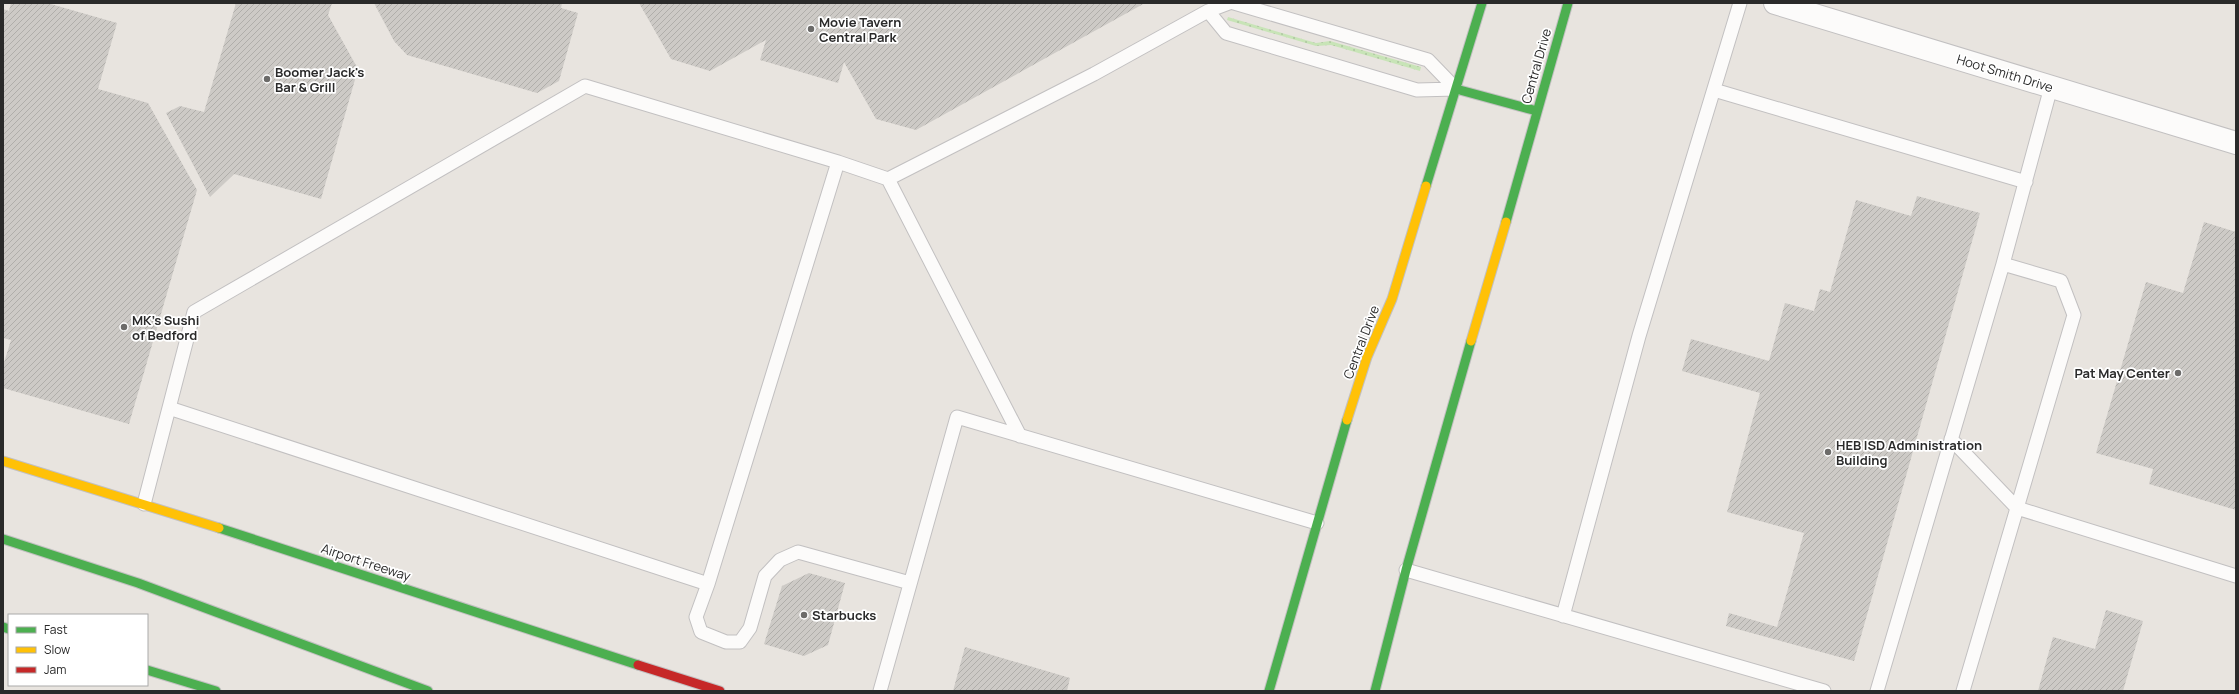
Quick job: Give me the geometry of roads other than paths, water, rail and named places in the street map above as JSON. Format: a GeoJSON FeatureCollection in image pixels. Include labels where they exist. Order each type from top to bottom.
{"type":"FeatureCollection","features":[{"type":"Feature","properties":{"kind":"main road","name":"Central Drive"},"geometry":{"type":"LineString","coordinates":[[1269,691],[1364,365],[1392,299],[1482,3]]}},
{"type":"Feature","properties":{"kind":"main road","name":"Central Drive"},"geometry":{"type":"LineString","coordinates":[[1375,691],[1406,570],[1568,3]]}},
{"type":"Feature","properties":{"kind":"main road"},"geometry":{"type":"LineString","coordinates":[[1456,88],[1537,110]]}},
{"type":"Feature","properties":{"kind":"main road","name":"Airport Freeway"},"geometry":{"type":"LineString","coordinates":[[3,460],[144,504],[720,691]]}},
{"type":"Feature","properties":{"kind":"main road"},"geometry":{"type":"LineString","coordinates":[[3,539],[138,583],[428,691]]}},
{"type":"Feature","properties":{"kind":"main road"},"geometry":{"type":"LineString","coordinates":[[148,670],[216,691]]}},
{"type":"Feature","properties":{"kind":"street","name":"Hoot Smith Drive"},"geometry":{"type":"LineString","coordinates":[[1775,3],[2236,143]]}},
{"type":"Feature","properties":{"kind":"lane"},"geometry":{"type":"LineString","coordinates":[[888,179],[1094,74],[1209,7],[1229,3]]}},
{"type":"Feature","properties":{"kind":"lane"},"geometry":{"type":"LineString","coordinates":[[1234,3],[1428,60],[1456,88]]}},
{"type":"Feature","properties":{"kind":"lane"},"geometry":{"type":"LineString","coordinates":[[1563,616],[1639,336],[1740,3]]}},
{"type":"Feature","properties":{"kind":"lane"},"geometry":{"type":"LineString","coordinates":[[1209,7],[1226,33],[1417,90],[1456,88]]}},
{"type":"Feature","properties":{"kind":"lane"},"geometry":{"type":"LineString","coordinates":[[144,504],[194,312],[585,86],[838,162],[888,179],[1020,436]]}},
{"type":"Feature","properties":{"kind":"lane"},"geometry":{"type":"LineString","coordinates":[[1877,691],[2004,264],[2051,87]]}},
{"type":"Feature","properties":{"kind":"lane"},"geometry":{"type":"LineString","coordinates":[[1714,90],[2026,182]]}},
{"type":"Feature","properties":{"kind":"lane"},"geometry":{"type":"LineString","coordinates":[[838,162],[708,584],[696,616],[701,632],[726,642],[740,642],[750,628],[765,576],[780,560],[798,552],[910,583]]}},
{"type":"Feature","properties":{"kind":"lane"},"geometry":{"type":"LineString","coordinates":[[1963,691],[2074,315],[2061,281],[2004,264]]}},
{"type":"Feature","properties":{"kind":"lane"},"geometry":{"type":"LineString","coordinates":[[169,408],[708,584]]}},
{"type":"Feature","properties":{"kind":"lane"},"geometry":{"type":"LineString","coordinates":[[880,691],[957,417],[1318,523]]}},
{"type":"Feature","properties":{"kind":"lane"},"geometry":{"type":"LineString","coordinates":[[1951,439],[2017,508],[2236,576]]}},
{"type":"Feature","properties":{"kind":"lane"},"geometry":{"type":"LineString","coordinates":[[1406,570],[1824,691]]}},
{"type":"Feature","properties":{"kind":"place","name":"Movie Tavern Central Park"},"geometry":{"type":"Point","coordinates":[811,29]}},
{"type":"Feature","properties":{"kind":"place","name":"Boomer Jack's Bar & Grill"},"geometry":{"type":"Point","coordinates":[267,79]}},
{"type":"Feature","properties":{"kind":"place","name":"MK's Sushi of Bedford"},"geometry":{"type":"Point","coordinates":[124,327]}},
{"type":"Feature","properties":{"kind":"place","name":"Pat May Center"},"geometry":{"type":"Point","coordinates":[2178,373]}},
{"type":"Feature","properties":{"kind":"place","name":"HEB ISD Administration Building"},"geometry":{"type":"Point","coordinates":[1828,452]}},
{"type":"Feature","properties":{"kind":"place","name":"Starbucks"},"geometry":{"type":"Point","coordinates":[804,615]}}]}
